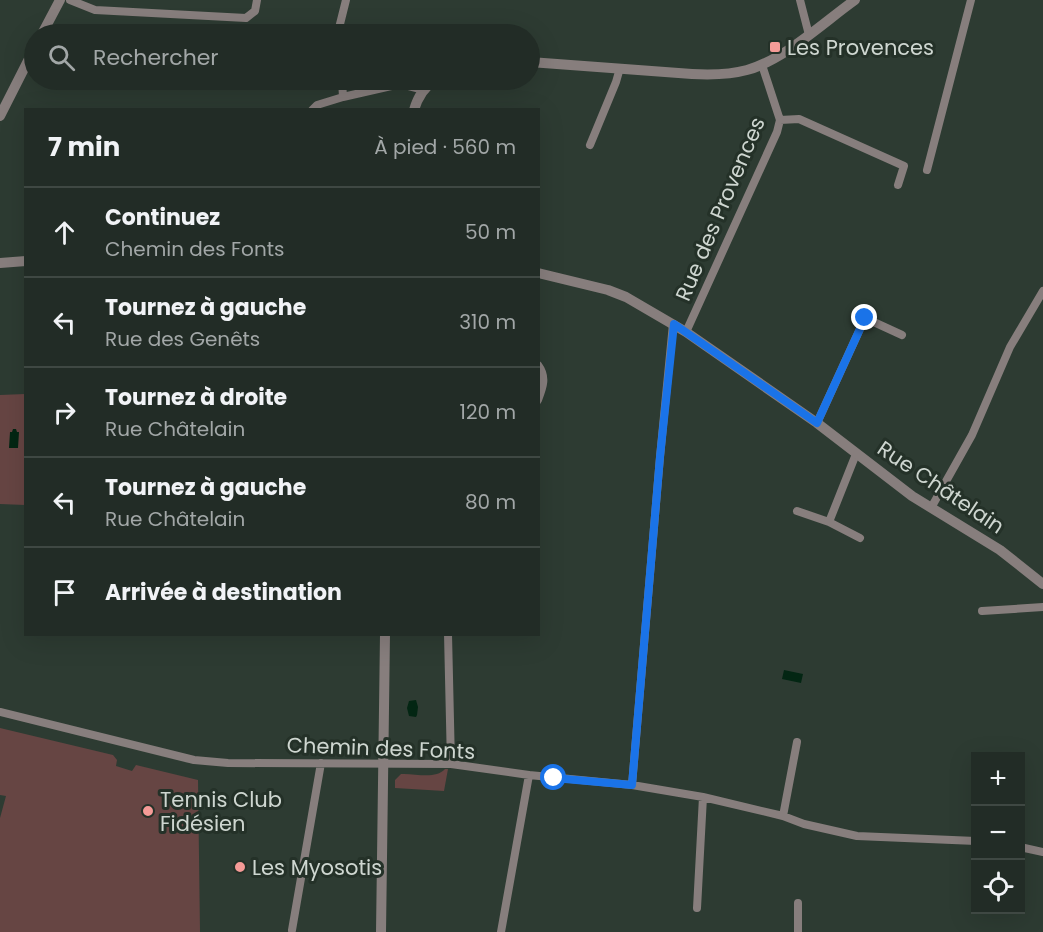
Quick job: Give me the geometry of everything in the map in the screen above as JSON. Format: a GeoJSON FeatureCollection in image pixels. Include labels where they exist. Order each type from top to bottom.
{"type":"FeatureCollection","features":[{"type":"Feature","properties":{"kind":"street"},"geometry":{"type":"LineString","coordinates":[[47,24],[60,0]]}},
{"type":"Feature","properties":{"kind":"street"},"geometry":{"type":"LineString","coordinates":[[70,0],[95,10],[246,18],[255,11],[258,0]]}},
{"type":"Feature","properties":{"kind":"street"},"geometry":{"type":"LineString","coordinates":[[340,24],[346,0]]}},
{"type":"Feature","properties":{"kind":"street"},"geometry":{"type":"LineString","coordinates":[[800,0],[809,34]]}},
{"type":"Feature","properties":{"kind":"street"},"geometry":{"type":"LineString","coordinates":[[540,63],[713,75],[730,74],[762,65],[855,0]]}},
{"type":"Feature","properties":{"kind":"street"},"geometry":{"type":"LineString","coordinates":[[927,170],[971,0]]}},
{"type":"Feature","properties":{"kind":"street","name":"Rue des Provences"},"geometry":{"type":"LineString","coordinates":[[686,332],[777,132],[780,120],[762,65]]}},
{"type":"Feature","properties":{"kind":"street"},"geometry":{"type":"LineString","coordinates":[[590,146],[620,68]]}},
{"type":"Feature","properties":{"kind":"street"},"geometry":{"type":"LineString","coordinates":[[0,116],[24,69]]}},
{"type":"Feature","properties":{"kind":"street"},"geometry":{"type":"LineString","coordinates":[[342,90],[342,97]]}},
{"type":"Feature","properties":{"kind":"street"},"geometry":{"type":"LineString","coordinates":[[314,108],[342,97],[373,90]]}},
{"type":"Feature","properties":{"kind":"street"},"geometry":{"type":"LineString","coordinates":[[415,108],[423,90]]}},
{"type":"Feature","properties":{"kind":"street"},"geometry":{"type":"LineString","coordinates":[[780,120],[799,118],[904,166],[898,186]]}},
{"type":"Feature","properties":{"kind":"street"},"geometry":{"type":"LineString","coordinates":[[0,263],[24,261]]}},
{"type":"Feature","properties":{"kind":"street","name":"Rue Châtelain"},"geometry":{"type":"LineString","coordinates":[[540,273],[608,290],[626,297],[674,324],[817,423],[912,496],[1000,550],[1043,584]]}},
{"type":"Feature","properties":{"kind":"street"},"geometry":{"type":"LineString","coordinates":[[931,508],[972,435],[1010,347],[1043,291]]}},
{"type":"Feature","properties":{"kind":"street"},"geometry":{"type":"LineString","coordinates":[[817,423],[865,318],[902,335]]}},
{"type":"Feature","properties":{"kind":"street"},"geometry":{"type":"LineString","coordinates":[[632,785],[660,457],[674,324]]}},
{"type":"Feature","properties":{"kind":"street"},"geometry":{"type":"LineString","coordinates":[[540,367],[545,379],[540,394]]}},
{"type":"Feature","properties":{"kind":"street"},"geometry":{"type":"LineString","coordinates":[[829,522],[856,454]]}},
{"type":"Feature","properties":{"kind":"street"},"geometry":{"type":"LineString","coordinates":[[797,510],[829,522],[860,538]]}},
{"type":"Feature","properties":{"kind":"street"},"geometry":{"type":"LineString","coordinates":[[982,611],[1043,607]]}},
{"type":"Feature","properties":{"kind":"street"},"geometry":{"type":"LineString","coordinates":[[381,932],[385,636]]}},
{"type":"Feature","properties":{"kind":"street"},"geometry":{"type":"LineString","coordinates":[[448,636],[451,764]]}},
{"type":"Feature","properties":{"kind":"street","name":"Chemin des Fonts"},"geometry":{"type":"LineString","coordinates":[[0,712],[194,760],[228,763],[451,764],[529,776],[632,785],[703,797],[857,836],[971,841]]}},
{"type":"Feature","properties":{"kind":"street"},"geometry":{"type":"LineString","coordinates":[[783,816],[797,742]]}},
{"type":"Feature","properties":{"kind":"street"},"geometry":{"type":"LineString","coordinates":[[292,930],[321,763]]}},
{"type":"Feature","properties":{"kind":"street"},"geometry":{"type":"LineString","coordinates":[[501,932],[529,776]]}},
{"type":"Feature","properties":{"kind":"street"},"geometry":{"type":"LineString","coordinates":[[697,908],[703,797]]}},
{"type":"Feature","properties":{"kind":"street"},"geometry":{"type":"LineString","coordinates":[[1025,848],[1043,852]]}},
{"type":"Feature","properties":{"kind":"street"},"geometry":{"type":"LineString","coordinates":[[798,903],[798,932]]}},
{"type":"Feature","properties":{"kind":"shaded area"},"geometry":{"type":"Polygon","coordinates":[[[24,394],[24,505],[0,504],[0,395],[24,394]]]}},
{"type":"Feature","properties":{"kind":"shaded area"},"geometry":{"type":"Polygon","coordinates":[[[13,429],[19,432],[18,448],[9,448],[10,432],[13,429]]]}},
{"type":"Feature","properties":{"kind":"shaded area"},"geometry":{"type":"Polygon","coordinates":[[[784,670],[803,674],[801,683],[782,679],[784,670]]]}},
{"type":"Feature","properties":{"kind":"shaded area"},"geometry":{"type":"Polygon","coordinates":[[[416,700],[417,715],[416,717],[409,716],[407,708],[409,701],[416,700]]]}},
{"type":"Feature","properties":{"kind":"shaded area"},"geometry":{"type":"Polygon","coordinates":[[[0,728],[113,755],[117,760],[116,766],[132,771],[136,765],[198,780],[200,932],[0,932],[0,818],[6,796],[0,795],[0,728]]]}},
{"type":"Feature","properties":{"kind":"shaded area"},"geometry":{"type":"Polygon","coordinates":[[[448,769],[444,791],[395,788],[395,780],[401,774],[430,775],[448,769]]]}},
{"type":"Feature","properties":{"kind":"place","name":"Les Provences"},"geometry":{"type":"Point","coordinates":[775,47]}},
{"type":"Feature","properties":{"kind":"place","name":"Tennis Club Fidésien"},"geometry":{"type":"Point","coordinates":[148,811]}},
{"type":"Feature","properties":{"kind":"place","name":"Les Myosotis"},"geometry":{"type":"Point","coordinates":[240,867]}},
{"type":"Feature","properties":{"kind":"route"},"geometry":{"type":"LineString","coordinates":[[554,778],[632,785],[660,457],[674,324],[817,423],[865,318]]}}]}
